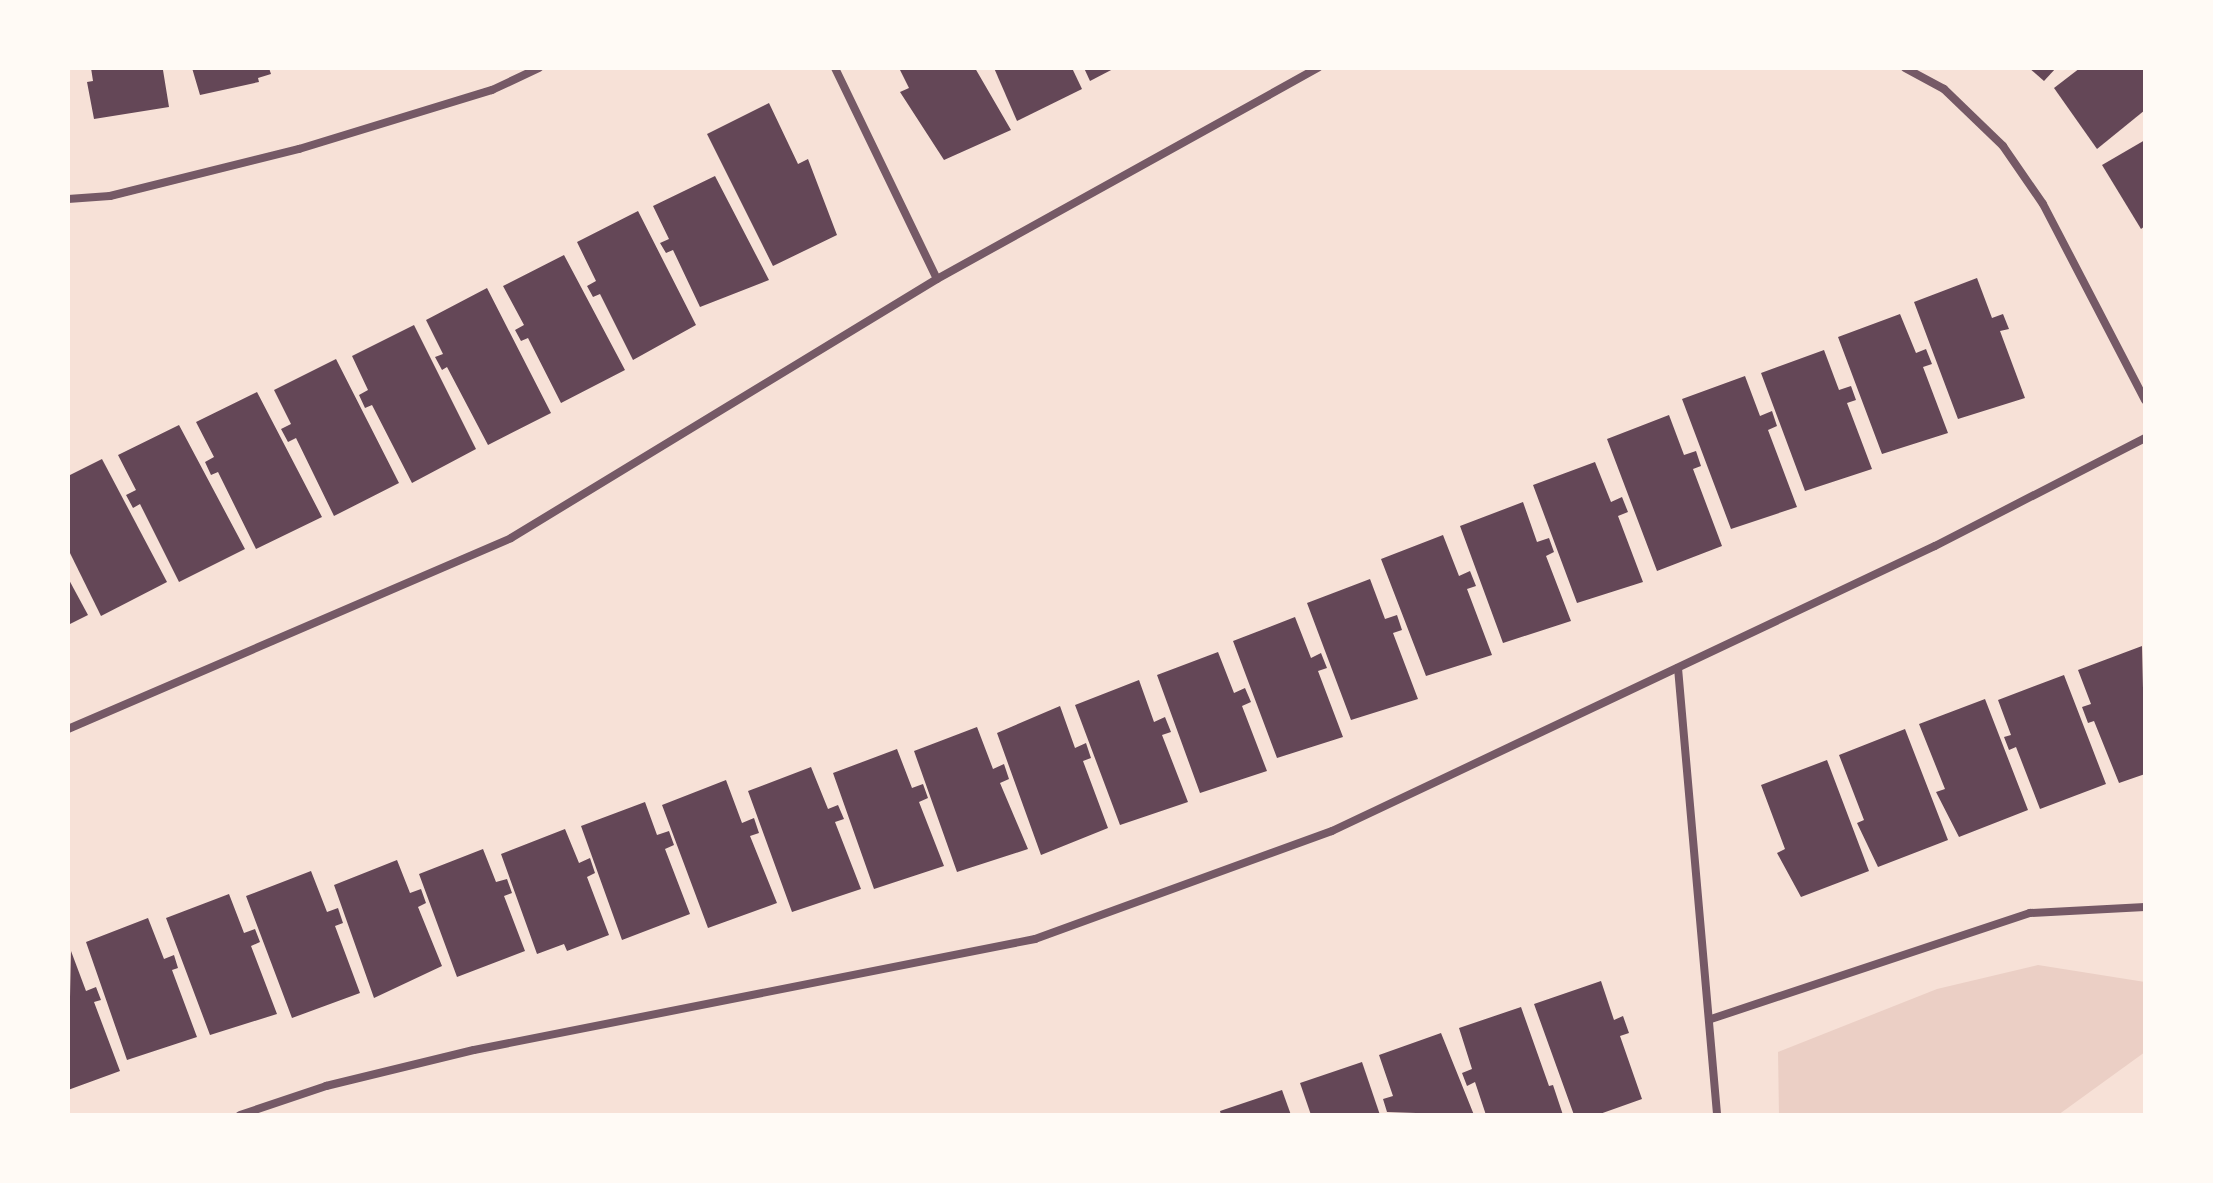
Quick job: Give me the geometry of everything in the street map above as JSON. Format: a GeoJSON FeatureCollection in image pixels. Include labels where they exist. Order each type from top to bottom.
{"type":"FeatureCollection","features":[{"type":"Feature","properties":{"kind":"street"},"geometry":{"type":"LineString","coordinates":[[68,199],[110,196],[299,149],[492,90],[539,68]]}},
{"type":"Feature","properties":{"kind":"street"},"geometry":{"type":"LineString","coordinates":[[835,68],[937,279]]}},
{"type":"Feature","properties":{"kind":"street"},"geometry":{"type":"LineString","coordinates":[[68,729],[511,538],[937,279],[1318,68]]}},
{"type":"Feature","properties":{"kind":"street"},"geometry":{"type":"LineString","coordinates":[[1905,68],[1944,89],[2003,146],[2043,204],[2145,400]]}},
{"type":"Feature","properties":{"kind":"street"},"geometry":{"type":"LineString","coordinates":[[240,1115],[326,1086],[474,1050],[1035,939],[1332,831],[1935,546],[2145,438]]}},
{"type":"Feature","properties":{"kind":"street"},"geometry":{"type":"LineString","coordinates":[[1678,668],[1717,1115]]}},
{"type":"Feature","properties":{"kind":"street"},"geometry":{"type":"LineString","coordinates":[[1711,1019],[2030,913],[2145,907]]}},
{"type":"Feature","properties":{"kind":"shaded area"},"geometry":{"type":"Polygon","coordinates":[[[2038,965],[2145,982],[2145,1052],[2058,1115],[1779,1115],[1778,1052],[1937,989],[2038,965]]]}},
{"type":"Feature","properties":{"kind":"building"},"geometry":{"type":"Polygon","coordinates":[[[91,68],[163,70],[169,107],[94,119],[87,82],[93,81],[91,68]]]}},
{"type":"Feature","properties":{"kind":"building"},"geometry":{"type":"Polygon","coordinates":[[[192,68],[269,68],[271,74],[258,78],[259,82],[200,95],[192,68]]]}},
{"type":"Feature","properties":{"kind":"building"},"geometry":{"type":"Polygon","coordinates":[[[899,68],[975,68],[1011,130],[944,160],[900,92],[909,88],[899,68]]]}},
{"type":"Feature","properties":{"kind":"building"},"geometry":{"type":"Polygon","coordinates":[[[994,68],[1072,68],[1082,89],[1017,121],[994,68]]]}},
{"type":"Feature","properties":{"kind":"building"},"geometry":{"type":"Polygon","coordinates":[[[1084,68],[1115,68],[1090,81],[1084,68]]]}},
{"type":"Feature","properties":{"kind":"building"},"geometry":{"type":"Polygon","coordinates":[[[2029,68],[2056,68],[2044,81],[2029,68]]]}},
{"type":"Feature","properties":{"kind":"building"},"geometry":{"type":"Polygon","coordinates":[[[2080,68],[2145,68],[2145,110],[2097,149],[2054,88],[2080,68]]]}},
{"type":"Feature","properties":{"kind":"building"},"geometry":{"type":"Polygon","coordinates":[[[769,103],[798,164],[808,159],[837,235],[773,266],[707,134],[769,103]]]}},
{"type":"Feature","properties":{"kind":"building"},"geometry":{"type":"Polygon","coordinates":[[[2145,140],[2145,226],[2141,229],[2102,165],[2145,140]]]}},
{"type":"Feature","properties":{"kind":"building"},"geometry":{"type":"Polygon","coordinates":[[[715,176],[769,280],[700,307],[673,250],[666,253],[660,243],[669,239],[653,206],[715,176]]]}},
{"type":"Feature","properties":{"kind":"building"},"geometry":{"type":"Polygon","coordinates":[[[638,211],[696,325],[633,360],[600,294],[593,297],[587,286],[596,281],[577,242],[638,211]]]}},
{"type":"Feature","properties":{"kind":"building"},"geometry":{"type":"Polygon","coordinates":[[[564,255],[625,370],[561,403],[528,338],[521,341],[515,330],[524,325],[503,286],[564,255]]]}},
{"type":"Feature","properties":{"kind":"building"},"geometry":{"type":"Polygon","coordinates":[[[1977,278],[1992,318],[2003,314],[2009,329],[2000,331],[2025,398],[1958,419],[1914,302],[1977,278]]]}},
{"type":"Feature","properties":{"kind":"building"},"geometry":{"type":"Polygon","coordinates":[[[487,288],[551,413],[488,445],[447,367],[442,370],[435,357],[443,354],[426,320],[487,288]]]}},
{"type":"Feature","properties":{"kind":"building"},"geometry":{"type":"Polygon","coordinates":[[[1900,314],[1916,353],[1926,349],[1932,364],[1923,367],[1948,433],[1882,454],[1838,337],[1900,314]]]}},
{"type":"Feature","properties":{"kind":"building"},"geometry":{"type":"Polygon","coordinates":[[[414,325],[476,449],[412,483],[372,405],[365,408],[359,395],[368,390],[352,356],[414,325]]]}},
{"type":"Feature","properties":{"kind":"building"},"geometry":{"type":"Polygon","coordinates":[[[1824,350],[1839,390],[1851,386],[1856,400],[1847,403],[1872,469],[1805,491],[1761,373],[1824,350]]]}},
{"type":"Feature","properties":{"kind":"building"},"geometry":{"type":"Polygon","coordinates":[[[336,359],[399,483],[334,516],[296,438],[288,442],[281,429],[291,424],[274,390],[336,359]]]}},
{"type":"Feature","properties":{"kind":"building"},"geometry":{"type":"Polygon","coordinates":[[[1745,376],[1760,416],[1772,411],[1777,426],[1768,430],[1797,507],[1731,529],[1682,399],[1745,376]]]}},
{"type":"Feature","properties":{"kind":"building"},"geometry":{"type":"Polygon","coordinates":[[[257,392],[322,517],[256,549],[218,472],[211,475],[205,462],[214,457],[196,422],[257,392]]]}},
{"type":"Feature","properties":{"kind":"building"},"geometry":{"type":"Polygon","coordinates":[[[1669,415],[1684,455],[1696,451],[1701,466],[1693,469],[1722,546],[1657,571],[1607,439],[1669,415]]]}},
{"type":"Feature","properties":{"kind":"building"},"geometry":{"type":"Polygon","coordinates":[[[179,425],[245,549],[179,582],[140,504],[133,508],[126,495],[136,490],[118,455],[179,425]]]}},
{"type":"Feature","properties":{"kind":"building"},"geometry":{"type":"Polygon","coordinates":[[[102,459],[167,582],[101,616],[68,549],[68,476],[102,459]]]}},
{"type":"Feature","properties":{"kind":"building"},"geometry":{"type":"Polygon","coordinates":[[[1595,462],[1611,502],[1622,497],[1628,512],[1618,516],[1643,582],[1577,603],[1533,485],[1595,462]]]}},
{"type":"Feature","properties":{"kind":"building"},"geometry":{"type":"Polygon","coordinates":[[[1523,502],[1537,542],[1549,538],[1554,552],[1546,556],[1571,621],[1503,643],[1460,526],[1523,502]]]}},
{"type":"Feature","properties":{"kind":"building"},"geometry":{"type":"Polygon","coordinates":[[[1443,535],[1459,576],[1470,571],[1476,586],[1467,589],[1492,655],[1426,676],[1381,559],[1443,535]]]}},
{"type":"Feature","properties":{"kind":"building"},"geometry":{"type":"Polygon","coordinates":[[[68,578],[88,615],[68,625],[68,578]]]}},
{"type":"Feature","properties":{"kind":"building"},"geometry":{"type":"Polygon","coordinates":[[[1370,579],[1385,619],[1397,615],[1402,630],[1393,633],[1418,699],[1351,720],[1307,603],[1370,579]]]}},
{"type":"Feature","properties":{"kind":"building"},"geometry":{"type":"Polygon","coordinates":[[[1295,617],[1311,658],[1321,653],[1327,668],[1318,671],[1343,737],[1277,758],[1233,641],[1295,617]]]}},
{"type":"Feature","properties":{"kind":"building"},"geometry":{"type":"Polygon","coordinates":[[[2142,646],[2145,774],[2119,783],[2094,721],[2088,723],[2082,707],[2091,704],[2078,670],[2142,646]]]}},
{"type":"Feature","properties":{"kind":"building"},"geometry":{"type":"Polygon","coordinates":[[[1218,652],[1234,693],[1245,688],[1251,702],[1242,706],[1267,771],[1200,793],[1157,675],[1218,652]]]}},
{"type":"Feature","properties":{"kind":"building"},"geometry":{"type":"Polygon","coordinates":[[[2064,675],[2106,784],[2040,809],[2016,747],[2009,750],[2004,737],[2011,735],[1998,700],[2064,675]]]}},
{"type":"Feature","properties":{"kind":"building"},"geometry":{"type":"Polygon","coordinates":[[[1139,680],[1154,722],[1165,717],[1171,732],[1162,735],[1188,802],[1120,825],[1075,705],[1139,680]]]}},
{"type":"Feature","properties":{"kind":"building"},"geometry":{"type":"Polygon","coordinates":[[[1985,699],[2028,810],[1959,837],[1936,792],[1945,789],[1919,724],[1985,699]]]}},
{"type":"Feature","properties":{"kind":"building"},"geometry":{"type":"Polygon","coordinates":[[[1060,706],[1075,748],[1086,743],[1091,758],[1083,761],[1108,828],[1041,855],[997,733],[1060,706]]]}},
{"type":"Feature","properties":{"kind":"building"},"geometry":{"type":"Polygon","coordinates":[[[977,727],[993,769],[1004,764],[1009,779],[1000,783],[1028,849],[957,872],[914,751],[977,727]]]}},
{"type":"Feature","properties":{"kind":"building"},"geometry":{"type":"Polygon","coordinates":[[[1905,729],[1948,840],[1878,867],[1857,823],[1864,820],[1839,755],[1905,729]]]}},
{"type":"Feature","properties":{"kind":"building"},"geometry":{"type":"Polygon","coordinates":[[[897,749],[912,788],[923,784],[928,798],[919,802],[944,866],[874,889],[833,773],[897,749]]]}},
{"type":"Feature","properties":{"kind":"building"},"geometry":{"type":"Polygon","coordinates":[[[1827,760],[1869,871],[1801,897],[1777,853],[1785,849],[1761,785],[1827,760]]]}},
{"type":"Feature","properties":{"kind":"building"},"geometry":{"type":"Polygon","coordinates":[[[811,767],[828,809],[838,805],[844,819],[835,822],[861,889],[792,912],[748,791],[811,767]]]}},
{"type":"Feature","properties":{"kind":"building"},"geometry":{"type":"Polygon","coordinates":[[[726,780],[742,823],[754,818],[759,833],[750,836],[777,903],[708,928],[662,805],[726,780]]]}},
{"type":"Feature","properties":{"kind":"building"},"geometry":{"type":"Polygon","coordinates":[[[645,802],[657,835],[669,831],[674,845],[665,849],[690,914],[622,940],[581,826],[645,802]]]}},
{"type":"Feature","properties":{"kind":"building"},"geometry":{"type":"Polygon","coordinates":[[[565,829],[579,863],[590,858],[595,873],[587,877],[609,935],[567,951],[564,944],[537,954],[501,854],[565,829]]]}},
{"type":"Feature","properties":{"kind":"building"},"geometry":{"type":"Polygon","coordinates":[[[483,849],[496,882],[507,879],[512,893],[504,896],[525,951],[457,977],[419,874],[483,849]]]}},
{"type":"Feature","properties":{"kind":"building"},"geometry":{"type":"Polygon","coordinates":[[[397,860],[410,893],[421,889],[426,903],[418,907],[442,966],[374,998],[334,885],[397,860]]]}},
{"type":"Feature","properties":{"kind":"building"},"geometry":{"type":"Polygon","coordinates":[[[311,871],[327,912],[338,908],[343,923],[335,926],[360,993],[292,1018],[246,896],[311,871]]]}},
{"type":"Feature","properties":{"kind":"building"},"geometry":{"type":"Polygon","coordinates":[[[229,894],[244,933],[255,929],[260,942],[251,946],[277,1014],[210,1035],[166,918],[229,894]]]}},
{"type":"Feature","properties":{"kind":"building"},"geometry":{"type":"Polygon","coordinates":[[[148,918],[164,959],[174,955],[178,968],[172,970],[197,1037],[127,1060],[86,942],[148,918]]]}},
{"type":"Feature","properties":{"kind":"building"},"geometry":{"type":"Polygon","coordinates":[[[71,951],[86,991],[96,987],[101,1000],[94,1002],[120,1071],[68,1090],[71,951]]]}},
{"type":"Feature","properties":{"kind":"building"},"geometry":{"type":"Polygon","coordinates":[[[1601,981],[1614,1020],[1623,1016],[1629,1033],[1620,1036],[1642,1099],[1597,1115],[1574,1115],[1534,1004],[1601,981]]]}},
{"type":"Feature","properties":{"kind":"building"},"geometry":{"type":"Polygon","coordinates":[[[1521,1007],[1549,1086],[1553,1085],[1563,1115],[1486,1115],[1475,1082],[1467,1086],[1462,1073],[1472,1069],[1459,1028],[1521,1007]]]}},
{"type":"Feature","properties":{"kind":"building"},"geometry":{"type":"Polygon","coordinates":[[[1441,1033],[1474,1115],[1387,1112],[1383,1099],[1393,1096],[1379,1055],[1441,1033]]]}},
{"type":"Feature","properties":{"kind":"building"},"geometry":{"type":"Polygon","coordinates":[[[1362,1062],[1380,1115],[1311,1115],[1300,1083],[1362,1062]]]}},
{"type":"Feature","properties":{"kind":"building"},"geometry":{"type":"Polygon","coordinates":[[[1282,1090],[1291,1115],[1221,1115],[1220,1111],[1282,1090]]]}}]}
